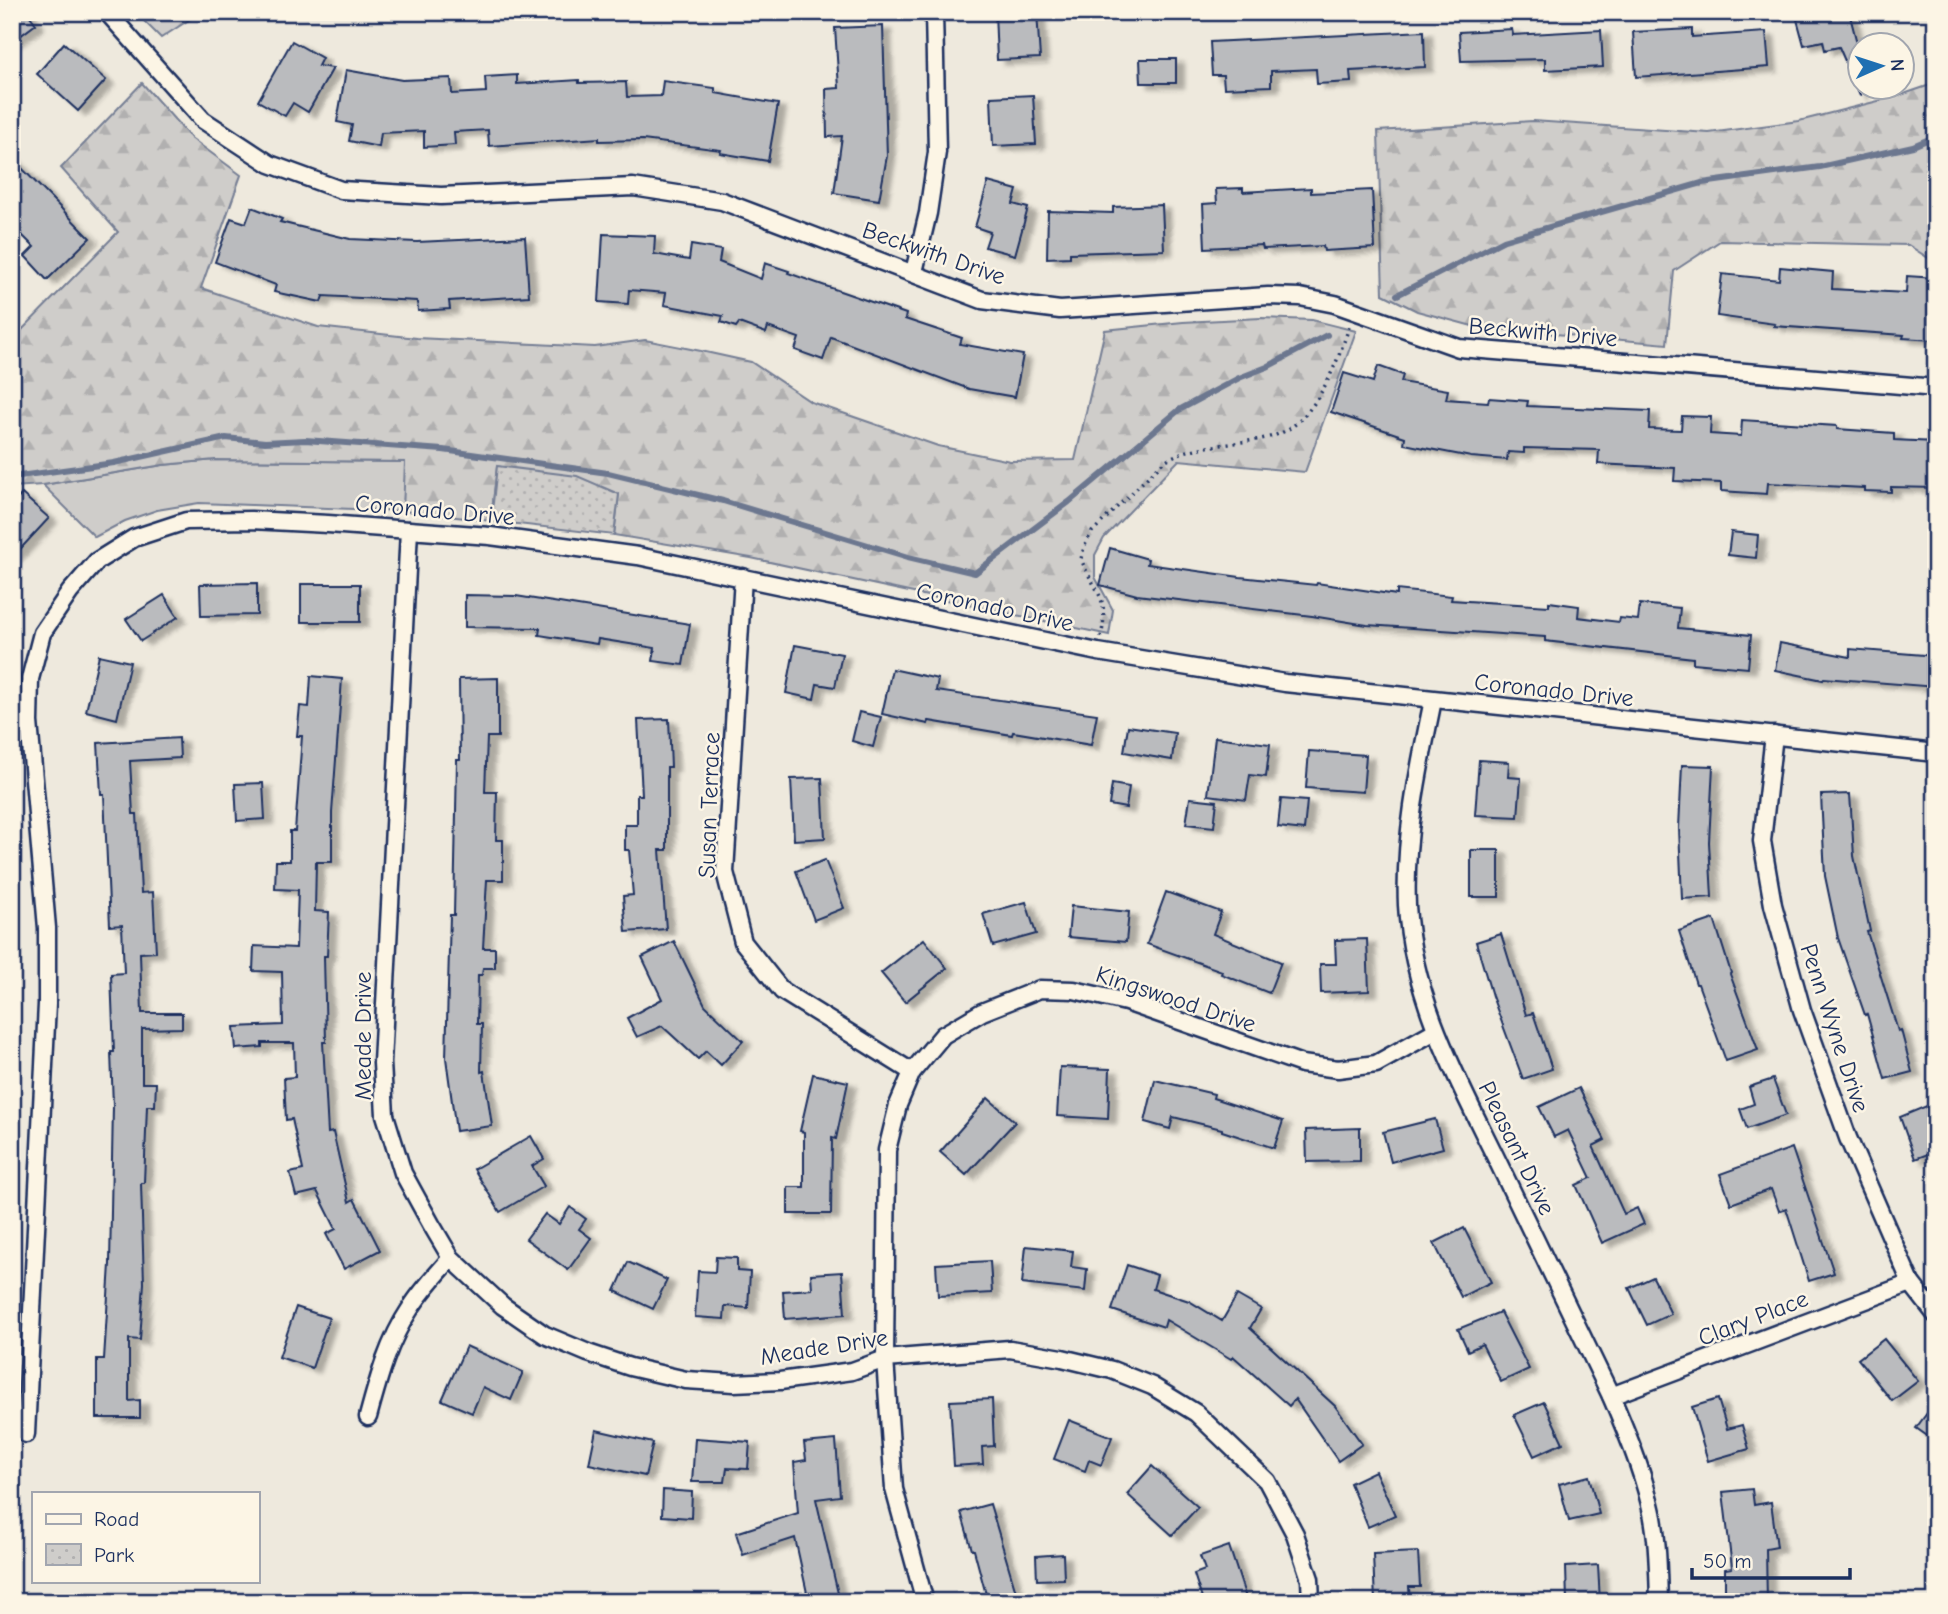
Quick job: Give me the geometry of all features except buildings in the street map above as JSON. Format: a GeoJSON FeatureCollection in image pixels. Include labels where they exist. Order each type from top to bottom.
{"type":"FeatureCollection","features":[{"type":"Feature","properties":{"kind":"street","name":"Beckwith Drive"},"geometry":{"type":"LineString","coordinates":[[107,12],[203,120],[270,164],[341,190],[441,196],[633,187],[722,201],[982,300],[1060,310],[1268,296],[1300,297],[1355,309],[1459,348],[1936,388]]}},
{"type":"Feature","properties":{"kind":"street"},"geometry":{"type":"LineString","coordinates":[[914,272],[928,213],[937,152],[934,12]]}},
{"type":"Feature","properties":{"kind":"street","name":"Coronado Drive"},"geometry":{"type":"LineString","coordinates":[[26,1434],[47,1004],[47,928],[30,735],[30,679],[42,633],[70,592],[97,561],[134,538],[186,521],[251,520],[328,523],[490,536],[638,556],[1098,652],[1285,683],[1936,753]]}},
{"type":"Feature","properties":{"kind":"street","name":"Meade Drive"},"geometry":{"type":"LineString","coordinates":[[409,530],[382,1063],[385,1115],[403,1173],[452,1258],[503,1306],[545,1335],[630,1367],[685,1380],[780,1381],[852,1371],[885,1359],[1010,1349],[1112,1370],[1152,1386],[1196,1413],[1267,1481],[1295,1534],[1310,1579],[1311,1602]]}},
{"type":"Feature","properties":{"kind":"street","name":"Susan Terrace"},"geometry":{"type":"LineString","coordinates":[[743,578],[725,872],[743,942],[782,991],[912,1072]]}},
{"type":"Feature","properties":{"kind":"street","name":"Pleasant Drive"},"geometry":{"type":"LineString","coordinates":[[1433,700],[1416,787],[1407,858],[1407,907],[1416,965],[1435,1031],[1611,1396],[1632,1446],[1651,1505],[1658,1564],[1659,1602]]}},
{"type":"Feature","properties":{"kind":"street","name":"Penn Wyne Drive"},"geometry":{"type":"LineString","coordinates":[[1774,735],[1762,841],[1773,905],[1802,1010],[1848,1138],[1911,1283],[1936,1315]]}},
{"type":"Feature","properties":{"kind":"street","name":"Kingswood Drive"},"geometry":{"type":"LineString","coordinates":[[925,1602],[894,1489],[885,1359],[887,1150],[898,1105],[912,1072],[943,1035],[982,1012],[1041,989],[1074,990],[1126,1002],[1302,1064],[1338,1069],[1377,1064],[1435,1031]]}},
{"type":"Feature","properties":{"kind":"street"},"geometry":{"type":"LineString","coordinates":[[368,1417],[393,1340],[410,1309],[452,1258]]}},
{"type":"Feature","properties":{"kind":"street","name":"Clary Place"},"geometry":{"type":"LineString","coordinates":[[1611,1396],[1911,1283]]}},
{"type":"Feature","properties":{"kind":"path"},"geometry":{"type":"LineString","coordinates":[[1098,652],[1105,611],[1102,598],[1081,559],[1092,532],[1163,462],[1174,455],[1189,450],[1262,439],[1284,432],[1317,397],[1337,364],[1355,309]]}},
{"type":"Feature","properties":{"kind":"green space"},"geometry":{"type":"Polygon","coordinates":[[[135,12],[201,12],[161,38],[135,12]]]}},
{"type":"Feature","properties":{"kind":"green space"},"geometry":{"type":"Polygon","coordinates":[[[142,83],[191,138],[241,175],[201,288],[318,327],[417,338],[595,347],[645,340],[751,362],[811,402],[938,446],[1010,461],[1075,460],[1105,330],[1261,318],[1312,320],[1356,331],[1305,472],[1179,460],[1104,538],[1095,555],[1095,577],[1113,610],[1109,635],[751,558],[614,535],[619,494],[497,466],[491,521],[403,511],[405,462],[215,460],[163,465],[43,485],[12,487],[12,340],[118,232],[61,168],[142,83]]]}},
{"type":"Feature","properties":{"kind":"green space"},"geometry":{"type":"Polygon","coordinates":[[[1936,83],[1936,263],[1908,245],[1720,241],[1674,271],[1667,344],[1476,327],[1417,311],[1383,294],[1378,131],[1533,121],[1709,133],[1799,121],[1874,102],[1916,102],[1916,90],[1936,83]]]}},
{"type":"Feature","properties":{"kind":"green space"},"geometry":{"type":"Polygon","coordinates":[[[215,460],[406,462],[403,511],[199,503],[157,510],[125,521],[95,537],[43,485],[163,465],[215,460]]]}},
{"type":"Feature","properties":{"kind":"green space"},"geometry":{"type":"Polygon","coordinates":[[[497,466],[577,476],[619,494],[614,535],[491,521],[497,466]]]}},
{"type":"Feature","properties":{"kind":"waterway"},"geometry":{"type":"LineString","coordinates":[[1397,295],[1504,240],[1702,183],[1820,167],[1913,146],[1936,136]]}},
{"type":"Feature","properties":{"kind":"waterway"},"geometry":{"type":"LineString","coordinates":[[12,477],[114,463],[226,438],[265,442],[305,440],[443,450],[608,473],[723,501],[908,557],[975,573],[1069,502],[1179,410],[1327,335]]}}]}
